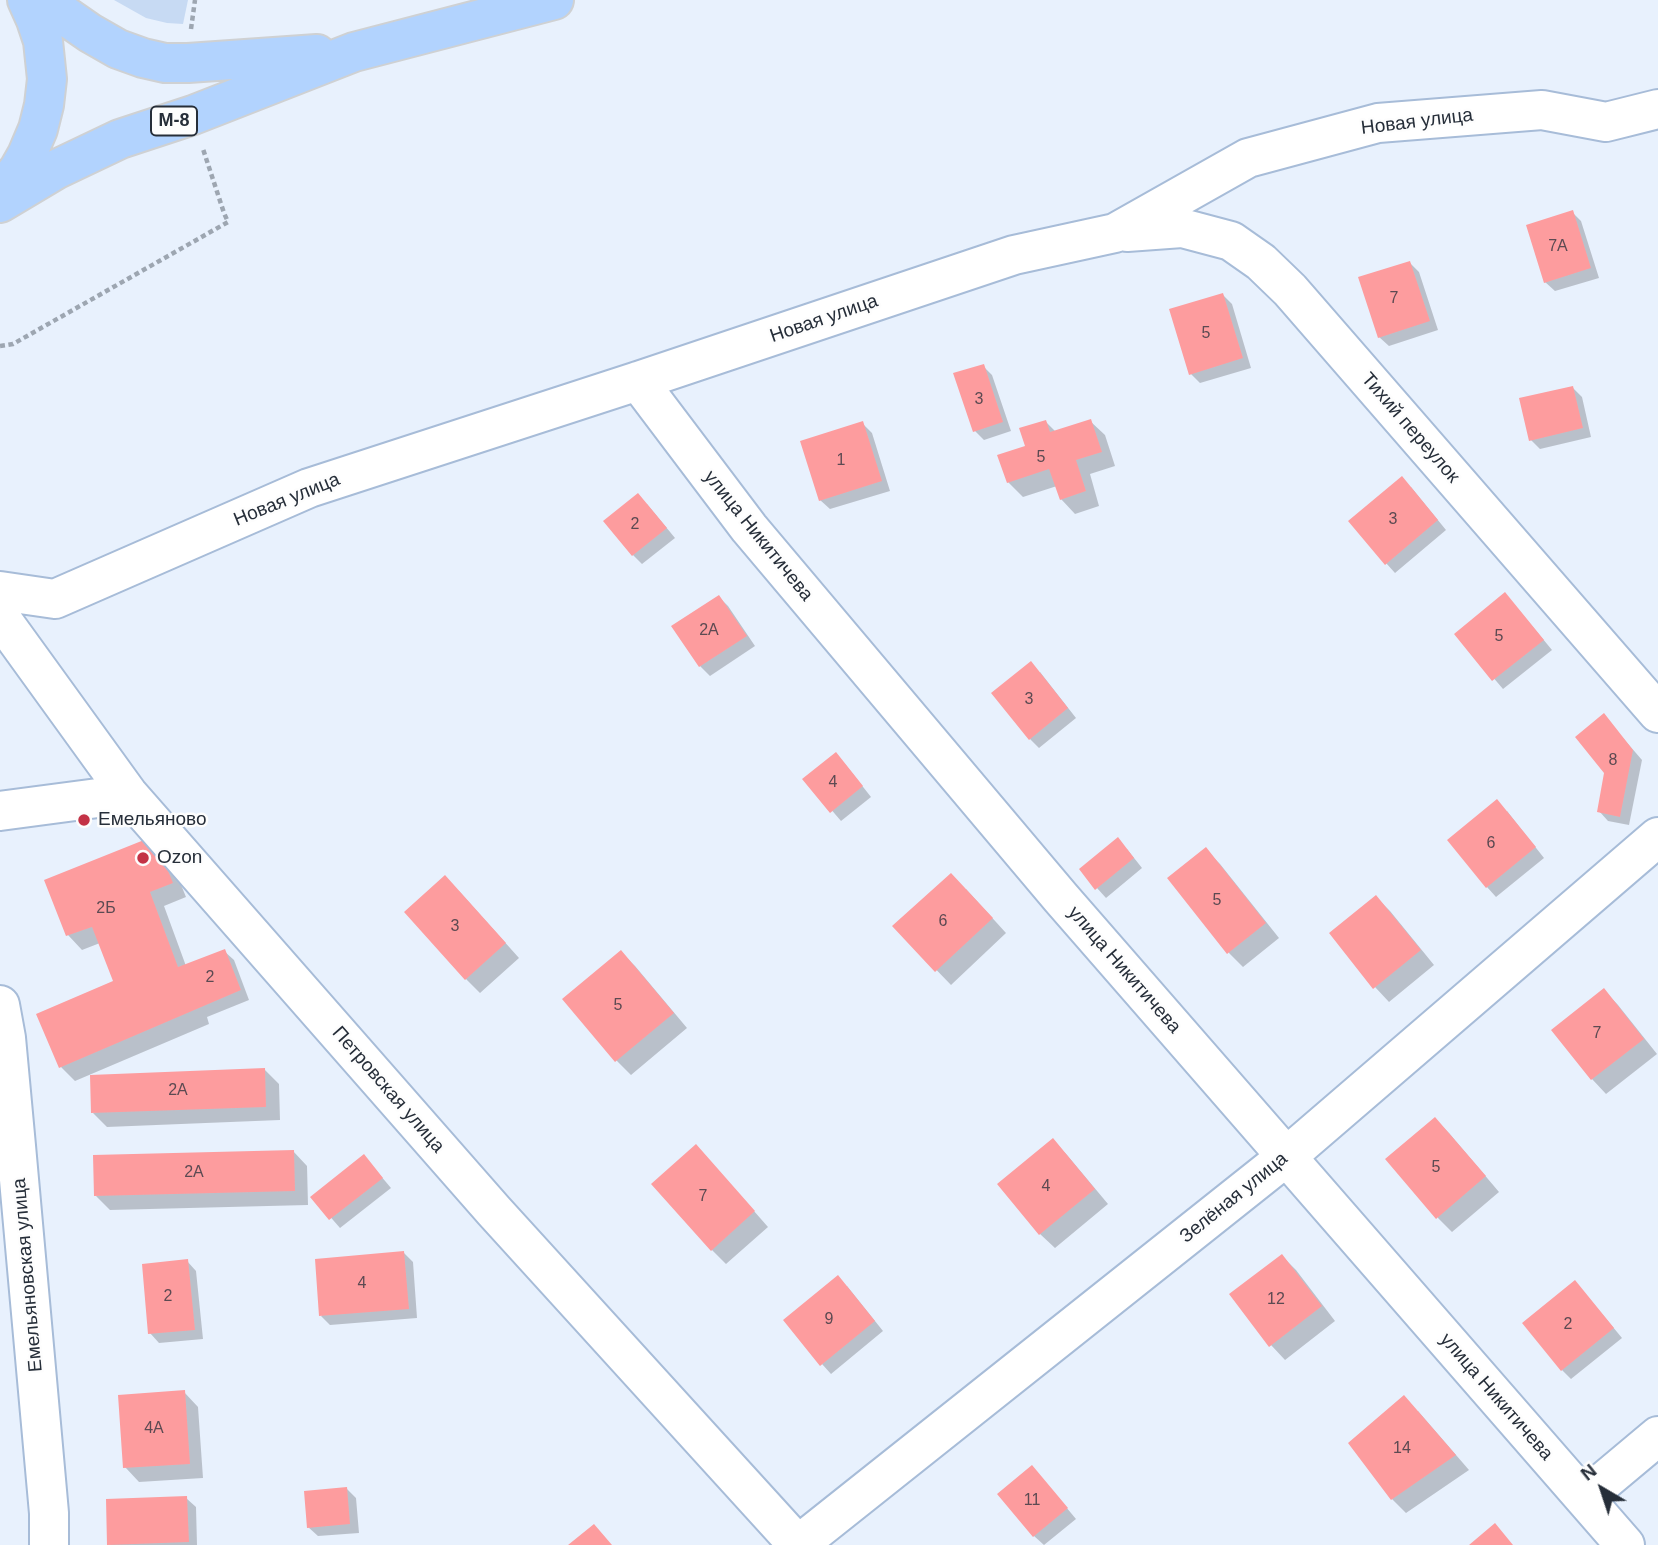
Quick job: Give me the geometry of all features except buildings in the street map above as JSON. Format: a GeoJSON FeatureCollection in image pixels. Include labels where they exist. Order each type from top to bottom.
{"type":"FeatureCollection","features":[{"type":"Feature","properties":{"kind":"main road"},"geometry":{"type":"LineString","coordinates":[[0,192],[27,155],[44,105],[47,79],[43,41],[27,0]]}},
{"type":"Feature","properties":{"kind":"main road","name":"М-8"},"geometry":{"type":"LineString","coordinates":[[46,0],[81,27],[118,49],[165,63],[188,64],[354,52]]}},
{"type":"Feature","properties":{"kind":"main road","name":"М-8"},"geometry":{"type":"LineString","coordinates":[[0,204],[57,169],[120,139],[194,115],[354,52],[554,0]]}},
{"type":"Feature","properties":{"kind":"street","name":"Новая улица"},"geometry":{"type":"LineString","coordinates":[[0,591],[55,599],[309,488],[638,382],[1014,255],[1115,233],[1248,158],[1378,123],[1542,110],[1606,122],[1658,109]]}},
{"type":"Feature","properties":{"kind":"street","name":"Тихий переулок"},"geometry":{"type":"LineString","coordinates":[[1115,233],[1182,228],[1231,241],[1261,262],[1290,290],[1658,713]]}},
{"type":"Feature","properties":{"kind":"street","name":"улица Никитичева"},"geometry":{"type":"LineString","coordinates":[[638,382],[749,528],[1061,898],[1625,1545]]}},
{"type":"Feature","properties":{"kind":"street","name":"Петровская улица"},"geometry":{"type":"LineString","coordinates":[[0,617],[128,794],[494,1211],[798,1545]]}},
{"type":"Feature","properties":{"kind":"street"},"geometry":{"type":"LineString","coordinates":[[0,811],[128,794]]}},
{"type":"Feature","properties":{"kind":"street","name":"Зелёная улица"},"geometry":{"type":"LineString","coordinates":[[798,1545],[1286,1157],[1658,838]]}},
{"type":"Feature","properties":{"kind":"street","name":"Емельяновская улица"},"geometry":{"type":"LineString","coordinates":[[2,1027],[8,1148],[49,1513],[49,1545]]}},
{"type":"Feature","properties":{"kind":"street"},"geometry":{"type":"LineString","coordinates":[[1584,1498],[1658,1437]]}},
{"type":"Feature","properties":{"kind":"path"},"geometry":{"type":"LineString","coordinates":[[191,30],[195,0]]}},
{"type":"Feature","properties":{"kind":"path"},"geometry":{"type":"LineString","coordinates":[[0,346],[13,344],[229,222],[201,143]]}},
{"type":"Feature","properties":{"kind":"shaded area"},"geometry":{"type":"Polygon","coordinates":[[[114,0],[188,0],[183,24],[146,18],[114,0]]]}},
{"type":"Feature","properties":{"kind":"place","name":"Емельяново"},"geometry":{"type":"Point","coordinates":[84,820]}},
{"type":"Feature","properties":{"kind":"place","name":"Ozon"},"geometry":{"type":"Point","coordinates":[143,858]}}]}
